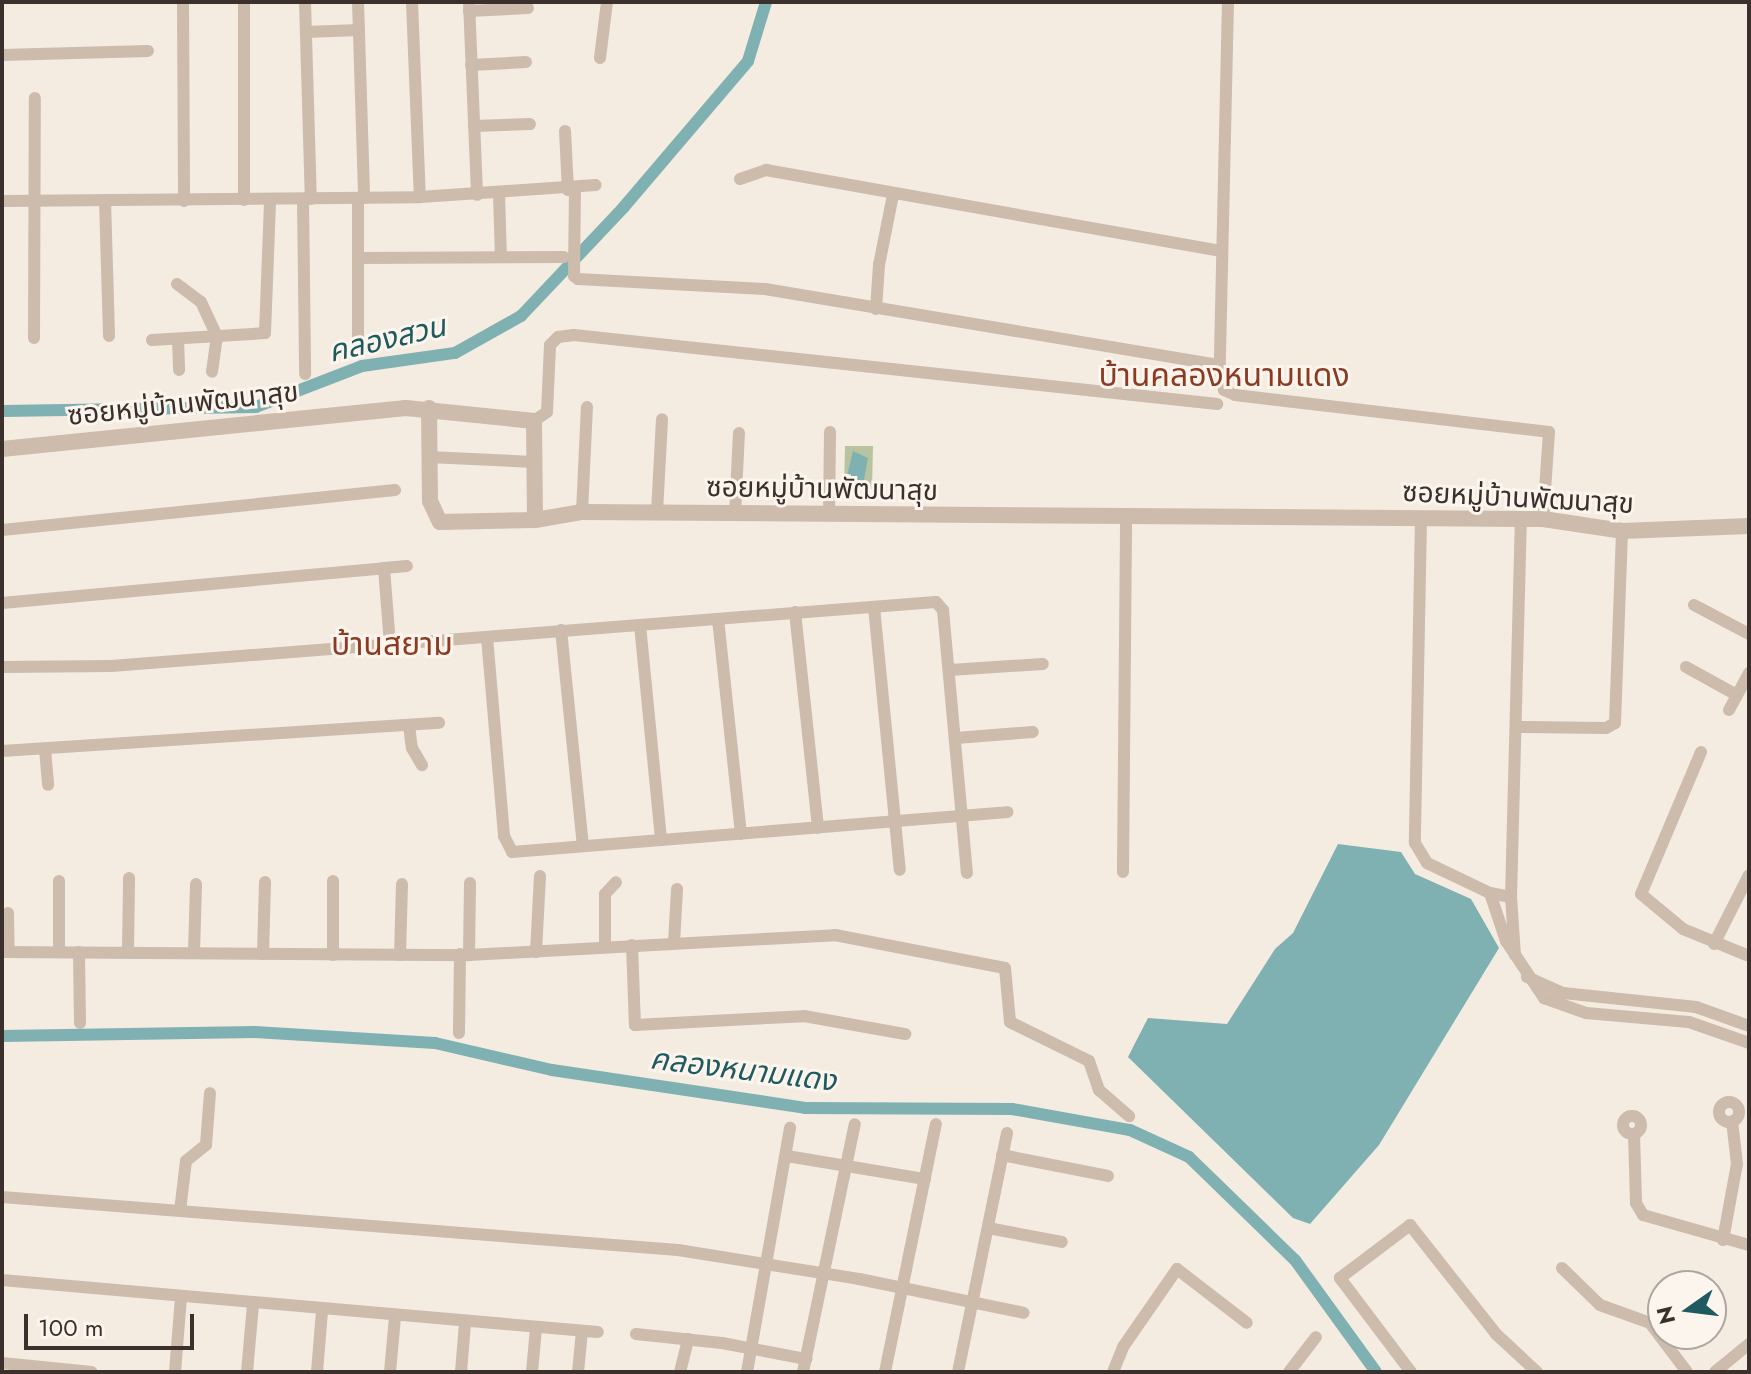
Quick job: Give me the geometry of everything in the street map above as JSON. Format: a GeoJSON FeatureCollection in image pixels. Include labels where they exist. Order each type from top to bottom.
{"type":"FeatureCollection","features":[{"type":"Feature","properties":{"kind":"street"},"geometry":{"type":"LineString","coordinates":[[183,2],[184,201]]}},
{"type":"Feature","properties":{"kind":"street"},"geometry":{"type":"LineString","coordinates":[[244,2],[244,200]]}},
{"type":"Feature","properties":{"kind":"street"},"geometry":{"type":"LineString","coordinates":[[305,2],[305,374]]}},
{"type":"Feature","properties":{"kind":"street"},"geometry":{"type":"LineString","coordinates":[[358,2],[361,198],[358,352]]}},
{"type":"Feature","properties":{"kind":"street"},"geometry":{"type":"LineString","coordinates":[[412,2],[420,197]]}},
{"type":"Feature","properties":{"kind":"street"},"geometry":{"type":"LineString","coordinates":[[600,58],[607,2]]}},
{"type":"Feature","properties":{"kind":"street"},"geometry":{"type":"LineString","coordinates":[[1228,2],[1220,383],[1235,395],[1549,432],[1543,519]]}},
{"type":"Feature","properties":{"kind":"street"},"geometry":{"type":"LineString","coordinates":[[477,195],[469,6],[528,8]]}},
{"type":"Feature","properties":{"kind":"street"},"geometry":{"type":"LineString","coordinates":[[306,32],[359,30]]}},
{"type":"Feature","properties":{"kind":"street"},"geometry":{"type":"LineString","coordinates":[[2,55],[148,51]]}},
{"type":"Feature","properties":{"kind":"street"},"geometry":{"type":"LineString","coordinates":[[471,65],[526,62]]}},
{"type":"Feature","properties":{"kind":"street"},"geometry":{"type":"LineString","coordinates":[[34,338],[31,201],[35,98]]}},
{"type":"Feature","properties":{"kind":"street"},"geometry":{"type":"LineString","coordinates":[[474,126],[530,124]]}},
{"type":"Feature","properties":{"kind":"street"},"geometry":{"type":"LineString","coordinates":[[565,131],[572,190],[574,276],[765,289],[1220,365]]}},
{"type":"Feature","properties":{"kind":"street"},"geometry":{"type":"LineString","coordinates":[[740,179],[766,170],[893,195],[1222,251]]}},
{"type":"Feature","properties":{"kind":"street"},"geometry":{"type":"LineString","coordinates":[[2,201],[420,197],[572,190],[596,185]]}},
{"type":"Feature","properties":{"kind":"street"},"geometry":{"type":"LineString","coordinates":[[499,194],[501,257]]}},
{"type":"Feature","properties":{"kind":"street"},"geometry":{"type":"LineString","coordinates":[[876,309],[893,195]]}},
{"type":"Feature","properties":{"kind":"street"},"geometry":{"type":"LineString","coordinates":[[105,200],[109,336]]}},
{"type":"Feature","properties":{"kind":"street"},"geometry":{"type":"LineString","coordinates":[[152,340],[267,330],[270,200]]}},
{"type":"Feature","properties":{"kind":"street"},"geometry":{"type":"LineString","coordinates":[[359,258],[564,257]]}},
{"type":"Feature","properties":{"kind":"street"},"geometry":{"type":"LineString","coordinates":[[177,284],[201,302],[217,336],[212,372]]}},
{"type":"Feature","properties":{"kind":"street"},"geometry":{"type":"LineString","coordinates":[[429,408],[534,421],[547,412],[550,345],[558,337],[574,335],[1217,404]]}},
{"type":"Feature","properties":{"kind":"street"},"geometry":{"type":"LineString","coordinates":[[178,339],[179,370]]}},
{"type":"Feature","properties":{"kind":"street"},"geometry":{"type":"LineString","coordinates":[[582,512],[587,407]]}},
{"type":"Feature","properties":{"kind":"street","name":"ซอยหมู่บ้านพัฒนาสุข"},"geometry":{"type":"LineString","coordinates":[[2,449],[429,408],[431,506],[440,522],[535,520],[582,512],[658,511],[1126,518],[1543,519],[1622,531],[1749,526]]}},
{"type":"Feature","properties":{"kind":"street"},"geometry":{"type":"LineString","coordinates":[[658,511],[662,419]]}},
{"type":"Feature","properties":{"kind":"street"},"geometry":{"type":"LineString","coordinates":[[534,421],[535,520]]}},
{"type":"Feature","properties":{"kind":"street"},"geometry":{"type":"LineString","coordinates":[[829,514],[830,432]]}},
{"type":"Feature","properties":{"kind":"street"},"geometry":{"type":"LineString","coordinates":[[736,513],[739,433]]}},
{"type":"Feature","properties":{"kind":"street"},"geometry":{"type":"LineString","coordinates":[[428,457],[534,462]]}},
{"type":"Feature","properties":{"kind":"street"},"geometry":{"type":"LineString","coordinates":[[2,530],[395,490]]}},
{"type":"Feature","properties":{"kind":"street"},"geometry":{"type":"LineString","coordinates":[[1123,872],[1126,518]]}},
{"type":"Feature","properties":{"kind":"street"},"geometry":{"type":"LineString","coordinates":[[1421,519],[1415,843],[1427,863],[1490,893],[1511,897]]}},
{"type":"Feature","properties":{"kind":"street"},"geometry":{"type":"LineString","coordinates":[[1515,955],[1511,897],[1521,520]]}},
{"type":"Feature","properties":{"kind":"street"},"geometry":{"type":"LineString","coordinates":[[1517,727],[1606,728],[1615,723],[1622,531]]}},
{"type":"Feature","properties":{"kind":"street"},"geometry":{"type":"LineString","coordinates":[[2,603],[407,566]]}},
{"type":"Feature","properties":{"kind":"street"},"geometry":{"type":"LineString","coordinates":[[384,568],[390,644]]}},
{"type":"Feature","properties":{"kind":"street"},"geometry":{"type":"LineString","coordinates":[[2,667],[111,666],[795,612],[940,604],[950,670],[967,873]]}},
{"type":"Feature","properties":{"kind":"street"},"geometry":{"type":"LineString","coordinates":[[1694,605],[1749,634]]}},
{"type":"Feature","properties":{"kind":"street"},"geometry":{"type":"LineString","coordinates":[[874,607],[900,870]]}},
{"type":"Feature","properties":{"kind":"street"},"geometry":{"type":"LineString","coordinates":[[795,612],[818,828]]}},
{"type":"Feature","properties":{"kind":"street"},"geometry":{"type":"LineString","coordinates":[[718,619],[741,834]]}},
{"type":"Feature","properties":{"kind":"street"},"geometry":{"type":"LineString","coordinates":[[640,625],[661,840]]}},
{"type":"Feature","properties":{"kind":"street"},"geometry":{"type":"LineString","coordinates":[[561,630],[583,846]]}},
{"type":"Feature","properties":{"kind":"street"},"geometry":{"type":"LineString","coordinates":[[487,637],[505,844],[516,853],[1007,812]]}},
{"type":"Feature","properties":{"kind":"street"},"geometry":{"type":"LineString","coordinates":[[950,670],[1043,664]]}},
{"type":"Feature","properties":{"kind":"street"},"geometry":{"type":"LineString","coordinates":[[1686,667],[1737,695]]}},
{"type":"Feature","properties":{"kind":"street"},"geometry":{"type":"LineString","coordinates":[[1729,710],[1749,673]]}},
{"type":"Feature","properties":{"kind":"street"},"geometry":{"type":"LineString","coordinates":[[2,751],[439,723]]}},
{"type":"Feature","properties":{"kind":"street"},"geometry":{"type":"LineString","coordinates":[[409,725],[412,748],[422,765]]}},
{"type":"Feature","properties":{"kind":"street"},"geometry":{"type":"LineString","coordinates":[[956,738],[1033,732]]}},
{"type":"Feature","properties":{"kind":"street"},"geometry":{"type":"LineString","coordinates":[[45,749],[48,785]]}},
{"type":"Feature","properties":{"kind":"street"},"geometry":{"type":"LineString","coordinates":[[1701,752],[1641,894],[1670,920],[1714,944],[1749,956]]}},
{"type":"Feature","properties":{"kind":"street"},"geometry":{"type":"LineString","coordinates":[[1714,944],[1749,875]]}},
{"type":"Feature","properties":{"kind":"street"},"geometry":{"type":"LineString","coordinates":[[536,952],[540,876]]}},
{"type":"Feature","properties":{"kind":"street"},"geometry":{"type":"LineString","coordinates":[[128,952],[129,878]]}},
{"type":"Feature","properties":{"kind":"street"},"geometry":{"type":"LineString","coordinates":[[59,881],[59,952]]}},
{"type":"Feature","properties":{"kind":"street"},"geometry":{"type":"LineString","coordinates":[[333,881],[333,955]]}},
{"type":"Feature","properties":{"kind":"street"},"geometry":{"type":"LineString","coordinates":[[263,954],[265,882]]}},
{"type":"Feature","properties":{"kind":"street"},"geometry":{"type":"LineString","coordinates":[[605,947],[605,894],[616,882]]}},
{"type":"Feature","properties":{"kind":"street"},"geometry":{"type":"LineString","coordinates":[[459,1033],[470,883]]}},
{"type":"Feature","properties":{"kind":"street"},"geometry":{"type":"LineString","coordinates":[[194,952],[196,884]]}},
{"type":"Feature","properties":{"kind":"street"},"geometry":{"type":"LineString","coordinates":[[400,955],[402,884]]}},
{"type":"Feature","properties":{"kind":"street"},"geometry":{"type":"LineString","coordinates":[[674,943],[677,889]]}},
{"type":"Feature","properties":{"kind":"street"},"geometry":{"type":"LineString","coordinates":[[1490,893],[1515,955],[1544,998],[1570,1010],[1689,1022],[1749,1043]]}},
{"type":"Feature","properties":{"kind":"street"},"geometry":{"type":"LineString","coordinates":[[8,913],[5,952],[464,955],[835,935],[1005,968],[1010,1022],[1089,1061],[1099,1090],[1129,1116]]}},
{"type":"Feature","properties":{"kind":"street"},"geometry":{"type":"LineString","coordinates":[[632,945],[635,1025],[804,1016],[905,1034]]}},
{"type":"Feature","properties":{"kind":"street"},"geometry":{"type":"LineString","coordinates":[[79,952],[80,1023]]}},
{"type":"Feature","properties":{"kind":"street"},"geometry":{"type":"LineString","coordinates":[[1527,977],[1563,993],[1696,1007],[1749,1026]]}},
{"type":"Feature","properties":{"kind":"street"},"geometry":{"type":"LineString","coordinates":[[180,1211],[186,1161],[206,1145],[210,1093]]}},
{"type":"Feature","properties":{"kind":"street"},"geometry":{"type":"LineString","coordinates":[[1723,1240],[1737,1164],[1732,1121]]}},
{"type":"Feature","properties":{"kind":"street"},"geometry":{"type":"LineString","coordinates":[[636,1334],[751,1349],[804,1366],[855,1124]]}},
{"type":"Feature","properties":{"kind":"street"},"geometry":{"type":"LineString","coordinates":[[885,1372],[936,1124]]}},
{"type":"Feature","properties":{"kind":"street"},"geometry":{"type":"LineString","coordinates":[[747,1372],[770,1263],[790,1128]]}},
{"type":"Feature","properties":{"kind":"street"},"geometry":{"type":"LineString","coordinates":[[958,1372],[1007,1133]]}},
{"type":"Feature","properties":{"kind":"street"},"geometry":{"type":"LineString","coordinates":[[1634,1134],[1639,1212],[1723,1240],[1749,1245]]}},
{"type":"Feature","properties":{"kind":"street"},"geometry":{"type":"LineString","coordinates":[[1002,1155],[1108,1176]]}},
{"type":"Feature","properties":{"kind":"street"},"geometry":{"type":"LineString","coordinates":[[787,1156],[925,1179]]}},
{"type":"Feature","properties":{"kind":"street"},"geometry":{"type":"LineString","coordinates":[[2,1197],[598,1242],[770,1263],[1024,1313]]}},
{"type":"Feature","properties":{"kind":"street"},"geometry":{"type":"LineString","coordinates":[[1411,1372],[1340,1278],[1410,1225],[1496,1334],[1537,1372]]}},
{"type":"Feature","properties":{"kind":"street"},"geometry":{"type":"LineString","coordinates":[[988,1228],[1062,1242]]}},
{"type":"Feature","properties":{"kind":"street"},"geometry":{"type":"LineString","coordinates":[[1562,1268],[1600,1305],[1650,1323],[1687,1372]]}},
{"type":"Feature","properties":{"kind":"street"},"geometry":{"type":"LineString","coordinates":[[1113,1372],[1123,1347],[1177,1269],[1247,1323]]}},
{"type":"Feature","properties":{"kind":"street"},"geometry":{"type":"LineString","coordinates":[[2,1280],[253,1305],[598,1332]]}},
{"type":"Feature","properties":{"kind":"street"},"geometry":{"type":"LineString","coordinates":[[175,1372],[181,1298]]}},
{"type":"Feature","properties":{"kind":"street"},"geometry":{"type":"LineString","coordinates":[[247,1372],[253,1305]]}},
{"type":"Feature","properties":{"kind":"street"},"geometry":{"type":"LineString","coordinates":[[317,1372],[322,1311]]}},
{"type":"Feature","properties":{"kind":"street"},"geometry":{"type":"LineString","coordinates":[[390,1372],[395,1317]]}},
{"type":"Feature","properties":{"kind":"street"},"geometry":{"type":"LineString","coordinates":[[461,1372],[465,1323]]}},
{"type":"Feature","properties":{"kind":"street"},"geometry":{"type":"LineString","coordinates":[[532,1372],[536,1328]]}},
{"type":"Feature","properties":{"kind":"street"},"geometry":{"type":"LineString","coordinates":[[578,1372],[582,1331]]}},
{"type":"Feature","properties":{"kind":"street"},"geometry":{"type":"LineString","coordinates":[[1289,1372],[1316,1337]]}},
{"type":"Feature","properties":{"kind":"street"},"geometry":{"type":"LineString","coordinates":[[680,1372],[688,1339]]}},
{"type":"Feature","properties":{"kind":"street"},"geometry":{"type":"LineString","coordinates":[[1715,1372],[1749,1344]]}},
{"type":"Feature","properties":{"kind":"street"},"geometry":{"type":"LineString","coordinates":[[2,1363],[26,1369],[92,1372]]}},
{"type":"Feature","properties":{"kind":"green space"},"geometry":{"type":"Polygon","coordinates":[[[845,446],[873,446],[872,489],[844,489],[845,446]]]}},
{"type":"Feature","properties":{"kind":"water"},"geometry":{"type":"Polygon","coordinates":[[[853,451],[868,458],[864,480],[854,483],[847,476],[853,451]]]}},
{"type":"Feature","properties":{"kind":"water"},"geometry":{"type":"Polygon","coordinates":[[[1338,844],[1401,852],[1415,874],[1471,899],[1499,948],[1379,1145],[1310,1224],[1293,1218],[1128,1057],[1148,1018],[1227,1024],[1275,949],[1293,933],[1338,844]]]}},
{"type":"Feature","properties":{"kind":"waterway","name":"คลองสวน"},"geometry":{"type":"LineString","coordinates":[[2,411],[256,407],[362,366],[455,353],[521,316],[623,208],[748,61],[766,2]]}},
{"type":"Feature","properties":{"kind":"waterway","name":"คลองหนามแดง"},"geometry":{"type":"LineString","coordinates":[[2,1036],[255,1032],[435,1043],[552,1070],[805,1108],[1012,1109],[1130,1130],[1189,1157],[1295,1260],[1376,1372]]}},
{"type":"Feature","properties":{"kind":"district","name":"บ้านคลองหนามแดง"},"geometry":{"type":"Point","coordinates":[1224,375]}},
{"type":"Feature","properties":{"kind":"district","name":"บ้านสยาม"},"geometry":{"type":"Point","coordinates":[392,644]}}]}
